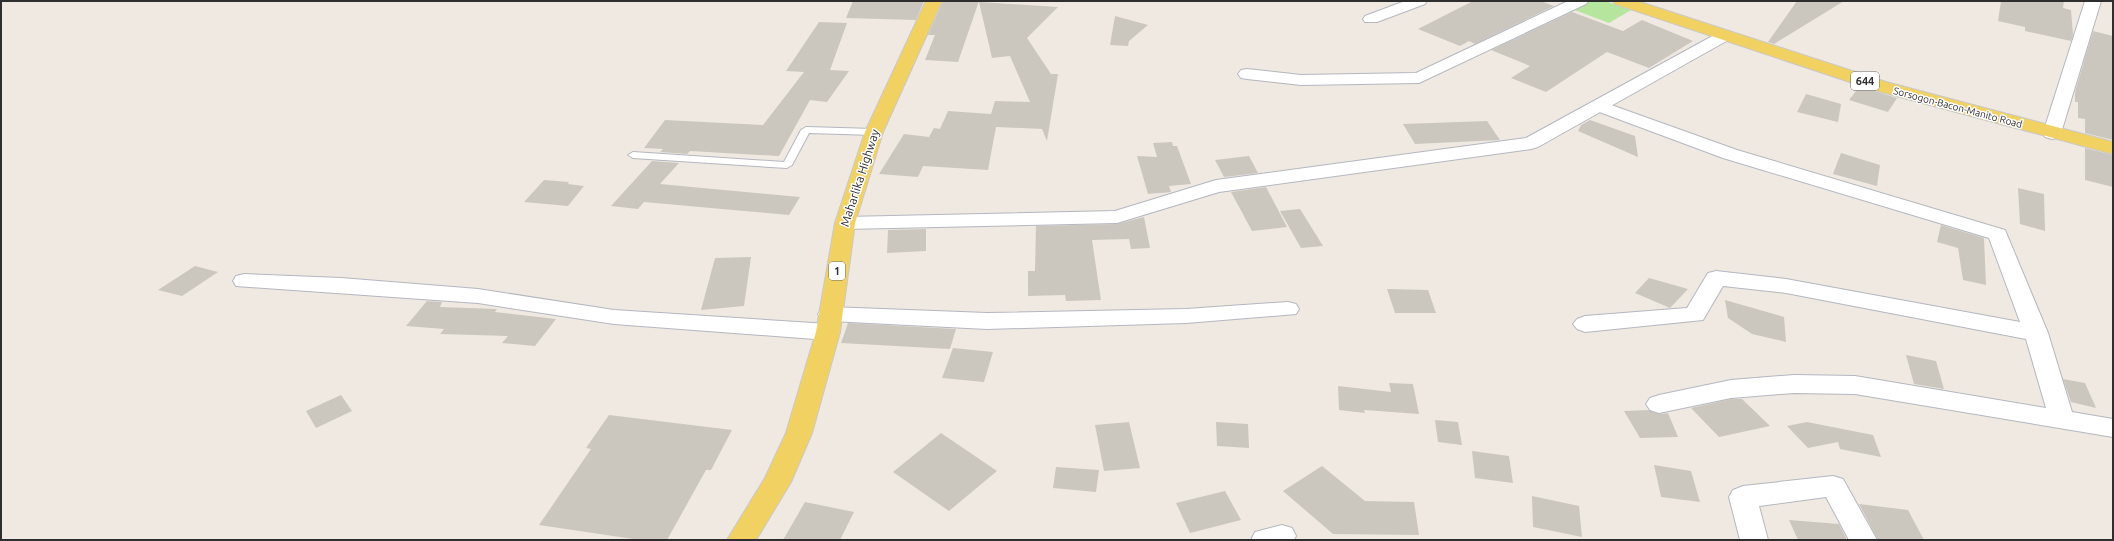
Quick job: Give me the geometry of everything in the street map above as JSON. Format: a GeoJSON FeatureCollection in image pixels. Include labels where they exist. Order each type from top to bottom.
{"type":"FeatureCollection","features":[{"type":"Feature","properties":{"kind":"main road","name":"Maharlika Highway"},"geometry":{"type":"LineString","coordinates":[[741,540],[777,482],[798,433],[829,323],[845,223],[874,132],[934,1]]}},
{"type":"Feature","properties":{"kind":"main road","name":"Sorsogon-Bacon-Manito Road"},"geometry":{"type":"LineString","coordinates":[[1621,1],[1880,86],[2113,148]]}},
{"type":"Feature","properties":{"kind":"street"},"geometry":{"type":"LineString","coordinates":[[1370,18],[1419,1]]}},
{"type":"Feature","properties":{"kind":"street"},"geometry":{"type":"LineString","coordinates":[[1247,74],[1301,80],[1419,78],[1580,1]]}},
{"type":"Feature","properties":{"kind":"street"},"geometry":{"type":"LineString","coordinates":[[2052,133],[2093,1]]}},
{"type":"Feature","properties":{"kind":"street"},"geometry":{"type":"LineString","coordinates":[[845,223],[1117,217],[1216,186],[1531,143],[1724,36]]}},
{"type":"Feature","properties":{"kind":"street"},"geometry":{"type":"LineString","coordinates":[[1600,106],[1730,154],[1998,234],[2036,333],[2062,420]]}},
{"type":"Feature","properties":{"kind":"street"},"geometry":{"type":"LineString","coordinates":[[1586,324],[1694,315],[1716,278],[1786,286],[2036,333]]}},
{"type":"Feature","properties":{"kind":"street"},"geometry":{"type":"LineString","coordinates":[[244,282],[341,285],[478,296],[614,317],[829,323],[1186,316],[1288,309]]}},
{"type":"Feature","properties":{"kind":"street"},"geometry":{"type":"LineString","coordinates":[[1659,404],[1731,389],[1794,384],[1855,385],[2113,428]]}},
{"type":"Feature","properties":{"kind":"street"},"geometry":{"type":"LineString","coordinates":[[1754,540],[1743,497],[1833,486],[1863,540]]}},
{"type":"Feature","properties":{"kind":"lane"},"geometry":{"type":"LineString","coordinates":[[633,155],[787,165],[806,130],[874,132]]}},
{"type":"Feature","properties":{"kind":"green space"},"geometry":{"type":"Polygon","coordinates":[[[1587,1],[1605,1],[1631,10],[1609,23],[1572,9],[1587,1]]]}},
{"type":"Feature","properties":{"kind":"building"},"geometry":{"type":"Polygon","coordinates":[[[853,1],[924,1],[916,20],[846,18],[853,1]]]}},
{"type":"Feature","properties":{"kind":"building"},"geometry":{"type":"Polygon","coordinates":[[[943,1],[979,1],[958,62],[925,60],[935,35],[928,35],[943,1]]]}},
{"type":"Feature","properties":{"kind":"building"},"geometry":{"type":"Polygon","coordinates":[[[1473,1],[1541,1],[1554,6],[1475,44],[1469,41],[1460,46],[1418,29],[1473,1]]]}},
{"type":"Feature","properties":{"kind":"building"},"geometry":{"type":"Polygon","coordinates":[[[1797,1],[1844,1],[1774,44],[1768,42],[1797,1]]]}},
{"type":"Feature","properties":{"kind":"building"},"geometry":{"type":"Polygon","coordinates":[[[2001,1],[2064,1],[2063,8],[2071,10],[2073,35],[2071,41],[2025,31],[2025,27],[1998,21],[2001,1]]]}},
{"type":"Feature","properties":{"kind":"building"},"geometry":{"type":"Polygon","coordinates":[[[979,2],[1058,7],[1027,38],[1051,74],[1058,74],[1047,141],[1042,129],[996,127],[988,170],[923,166],[918,177],[879,174],[904,134],[929,137],[934,128],[940,129],[948,111],[991,114],[995,101],[1030,102],[1010,56],[992,58],[979,2]]]}},
{"type":"Feature","properties":{"kind":"building"},"geometry":{"type":"Polygon","coordinates":[[[1572,12],[1623,31],[1642,20],[1693,41],[1649,68],[1607,52],[1546,92],[1511,78],[1530,66],[1491,50],[1572,12]]]}},
{"type":"Feature","properties":{"kind":"building"},"geometry":{"type":"Polygon","coordinates":[[[1115,16],[1148,25],[1129,41],[1128,46],[1110,45],[1115,16]]]}},
{"type":"Feature","properties":{"kind":"building"},"geometry":{"type":"Polygon","coordinates":[[[819,22],[847,23],[830,70],[849,71],[827,102],[810,100],[779,156],[690,151],[687,154],[660,152],[663,149],[644,148],[665,120],[763,125],[804,72],[786,71],[819,22]]]}},
{"type":"Feature","properties":{"kind":"building"},"geometry":{"type":"Polygon","coordinates":[[[2093,31],[2113,36],[2113,140],[2085,133],[2085,119],[2078,118],[2078,102],[2075,102],[2075,92],[2093,31]]]}},
{"type":"Feature","properties":{"kind":"building"},"geometry":{"type":"Polygon","coordinates":[[[1859,87],[1897,98],[1888,112],[1849,100],[1859,87]]]}},
{"type":"Feature","properties":{"kind":"building"},"geometry":{"type":"Polygon","coordinates":[[[1806,94],[1841,104],[1838,122],[1797,112],[1806,94]]]}},
{"type":"Feature","properties":{"kind":"building"},"geometry":{"type":"Polygon","coordinates":[[[1590,120],[1635,136],[1638,157],[1578,131],[1581,125],[1590,120]]]}},
{"type":"Feature","properties":{"kind":"building"},"geometry":{"type":"Polygon","coordinates":[[[1487,121],[1500,140],[1415,144],[1403,124],[1487,121]]]}},
{"type":"Feature","properties":{"kind":"building"},"geometry":{"type":"Polygon","coordinates":[[[1172,142],[1173,146],[1177,146],[1191,184],[1169,186],[1171,192],[1148,194],[1137,156],[1157,157],[1153,143],[1172,142]]]}},
{"type":"Feature","properties":{"kind":"building"},"geometry":{"type":"Polygon","coordinates":[[[2085,148],[2113,155],[2113,187],[2085,180],[2085,148]]]}},
{"type":"Feature","properties":{"kind":"building"},"geometry":{"type":"Polygon","coordinates":[[[1841,153],[1880,165],[1877,186],[1833,174],[1841,153]]]}},
{"type":"Feature","properties":{"kind":"building"},"geometry":{"type":"Polygon","coordinates":[[[1249,156],[1258,173],[1224,177],[1215,160],[1249,156]]]}},
{"type":"Feature","properties":{"kind":"building"},"geometry":{"type":"Polygon","coordinates":[[[652,161],[679,163],[660,184],[800,197],[789,215],[644,202],[638,209],[611,206],[652,161]]]}},
{"type":"Feature","properties":{"kind":"building"},"geometry":{"type":"Polygon","coordinates":[[[544,180],[569,182],[568,184],[584,186],[568,206],[524,202],[544,180]]]}},
{"type":"Feature","properties":{"kind":"building"},"geometry":{"type":"Polygon","coordinates":[[[1266,187],[1287,227],[1252,231],[1231,192],[1266,187]]]}},
{"type":"Feature","properties":{"kind":"building"},"geometry":{"type":"Polygon","coordinates":[[[2018,188],[2044,194],[2045,231],[2020,224],[2018,188]]]}},
{"type":"Feature","properties":{"kind":"building"},"geometry":{"type":"Polygon","coordinates":[[[1300,209],[1323,246],[1301,248],[1280,211],[1300,209]]]}},
{"type":"Feature","properties":{"kind":"building"},"geometry":{"type":"Polygon","coordinates":[[[1144,217],[1150,248],[1131,249],[1129,239],[1092,240],[1101,300],[1066,301],[1065,295],[1028,296],[1028,271],[1035,271],[1036,226],[1117,224],[1144,217]]]}},
{"type":"Feature","properties":{"kind":"building"},"geometry":{"type":"Polygon","coordinates":[[[1941,225],[1984,238],[1986,285],[1963,280],[1958,248],[1937,242],[1941,225]]]}},
{"type":"Feature","properties":{"kind":"building"},"geometry":{"type":"Polygon","coordinates":[[[926,229],[926,251],[887,253],[888,230],[926,229]]]}},
{"type":"Feature","properties":{"kind":"building"},"geometry":{"type":"Polygon","coordinates":[[[751,257],[744,306],[701,310],[715,258],[751,257]]]}},
{"type":"Feature","properties":{"kind":"building"},"geometry":{"type":"Polygon","coordinates":[[[195,266],[218,272],[182,296],[158,290],[195,266]]]}},
{"type":"Feature","properties":{"kind":"building"},"geometry":{"type":"Polygon","coordinates":[[[1649,278],[1688,289],[1670,308],[1635,293],[1649,278]]]}},
{"type":"Feature","properties":{"kind":"building"},"geometry":{"type":"Polygon","coordinates":[[[1387,289],[1428,290],[1436,313],[1395,313],[1387,289]]]}},
{"type":"Feature","properties":{"kind":"building"},"geometry":{"type":"Polygon","coordinates":[[[1725,300],[1784,317],[1786,342],[1752,334],[1728,318],[1725,300]]]}},
{"type":"Feature","properties":{"kind":"building"},"geometry":{"type":"Polygon","coordinates":[[[427,301],[442,302],[440,307],[497,309],[495,312],[556,319],[535,346],[502,343],[508,336],[440,334],[444,329],[406,326],[427,301]]]}},
{"type":"Feature","properties":{"kind":"building"},"geometry":{"type":"Polygon","coordinates":[[[848,323],[956,329],[950,349],[841,343],[848,323]]]}},
{"type":"Feature","properties":{"kind":"building"},"geometry":{"type":"Polygon","coordinates":[[[953,348],[993,352],[984,382],[942,378],[953,348]]]}},
{"type":"Feature","properties":{"kind":"building"},"geometry":{"type":"Polygon","coordinates":[[[1906,355],[1936,361],[1944,389],[1914,384],[1906,355]]]}},
{"type":"Feature","properties":{"kind":"building"},"geometry":{"type":"Polygon","coordinates":[[[2063,379],[2085,383],[2096,408],[2071,402],[2063,379]]]}},
{"type":"Feature","properties":{"kind":"building"},"geometry":{"type":"Polygon","coordinates":[[[1389,383],[1413,384],[1419,414],[1364,410],[1365,413],[1339,410],[1338,386],[1391,392],[1389,383]]]}},
{"type":"Feature","properties":{"kind":"building"},"geometry":{"type":"Polygon","coordinates":[[[341,395],[352,411],[316,428],[306,411],[341,395]]]}},
{"type":"Feature","properties":{"kind":"building"},"geometry":{"type":"Polygon","coordinates":[[[1731,399],[1742,399],[1770,426],[1719,437],[1691,408],[1731,399]]]}},
{"type":"Feature","properties":{"kind":"building"},"geometry":{"type":"Polygon","coordinates":[[[1648,410],[1659,414],[1668,413],[1678,437],[1640,438],[1624,411],[1648,410]]]}},
{"type":"Feature","properties":{"kind":"building"},"geometry":{"type":"Polygon","coordinates":[[[609,415],[732,430],[711,470],[706,470],[667,540],[640,540],[539,525],[591,449],[586,448],[609,415]]]}},
{"type":"Feature","properties":{"kind":"building"},"geometry":{"type":"Polygon","coordinates":[[[1435,420],[1458,422],[1462,445],[1438,442],[1435,420]]]}},
{"type":"Feature","properties":{"kind":"building"},"geometry":{"type":"Polygon","coordinates":[[[1129,422],[1140,468],[1104,471],[1095,425],[1129,422]]]}},
{"type":"Feature","properties":{"kind":"building"},"geometry":{"type":"Polygon","coordinates":[[[1216,422],[1248,424],[1249,448],[1217,446],[1216,422]]]}},
{"type":"Feature","properties":{"kind":"building"},"geometry":{"type":"Polygon","coordinates":[[[1807,422],[1873,435],[1881,457],[1840,449],[1838,442],[1808,448],[1787,426],[1807,422]]]}},
{"type":"Feature","properties":{"kind":"building"},"geometry":{"type":"Polygon","coordinates":[[[941,433],[997,471],[949,511],[893,472],[941,433]]]}},
{"type":"Feature","properties":{"kind":"building"},"geometry":{"type":"Polygon","coordinates":[[[1472,451],[1509,456],[1513,483],[1475,478],[1472,451]]]}},
{"type":"Feature","properties":{"kind":"building"},"geometry":{"type":"Polygon","coordinates":[[[1654,465],[1691,471],[1700,502],[1661,497],[1654,465]]]}},
{"type":"Feature","properties":{"kind":"building"},"geometry":{"type":"Polygon","coordinates":[[[1322,466],[1365,501],[1414,502],[1419,535],[1333,534],[1283,491],[1322,466]]]}},
{"type":"Feature","properties":{"kind":"building"},"geometry":{"type":"Polygon","coordinates":[[[1056,467],[1099,470],[1096,492],[1053,488],[1056,467]]]}},
{"type":"Feature","properties":{"kind":"building"},"geometry":{"type":"Polygon","coordinates":[[[1225,491],[1241,520],[1190,533],[1176,503],[1225,491]]]}},
{"type":"Feature","properties":{"kind":"building"},"geometry":{"type":"Polygon","coordinates":[[[1532,496],[1579,506],[1582,537],[1533,527],[1532,496]]]}},
{"type":"Feature","properties":{"kind":"building"},"geometry":{"type":"Polygon","coordinates":[[[805,502],[854,512],[840,540],[783,540],[805,502]]]}},
{"type":"Feature","properties":{"kind":"building"},"geometry":{"type":"Polygon","coordinates":[[[1859,504],[1908,510],[1924,540],[1878,540],[1859,504]]]}},
{"type":"Feature","properties":{"kind":"building"},"geometry":{"type":"Polygon","coordinates":[[[1789,520],[1839,524],[1847,540],[1798,540],[1789,520]]]}}]}
